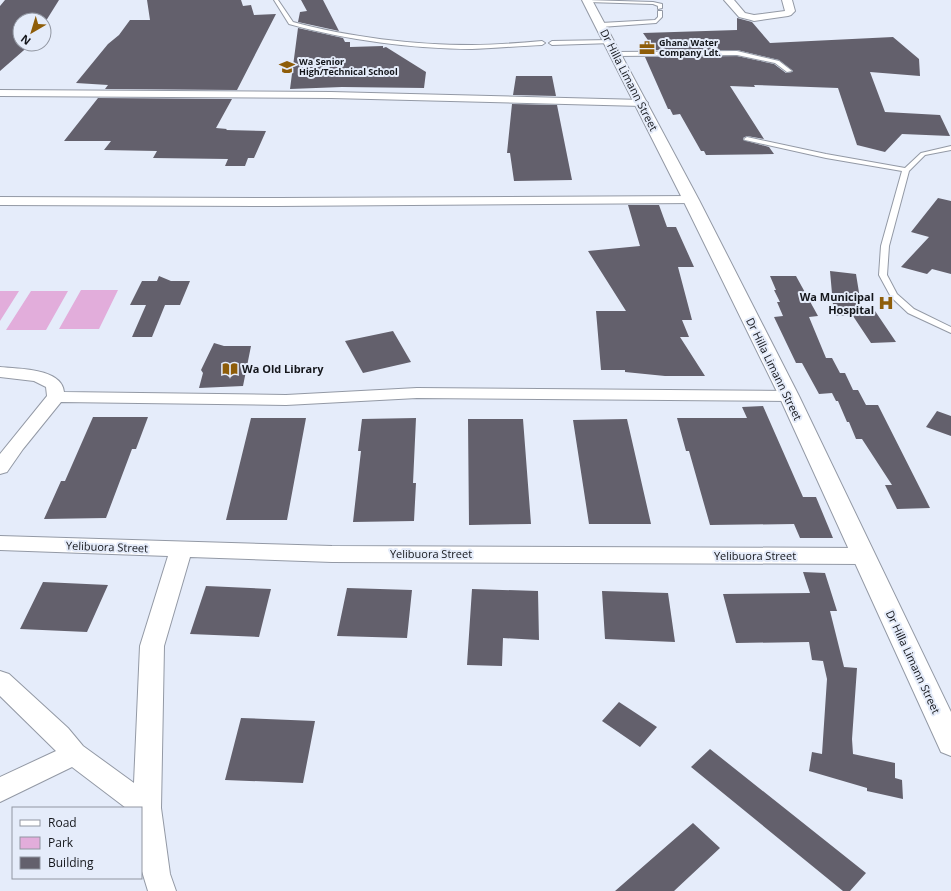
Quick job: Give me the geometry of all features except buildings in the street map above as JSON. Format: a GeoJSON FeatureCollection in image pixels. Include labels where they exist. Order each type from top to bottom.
{"type":"FeatureCollection","features":[{"type":"Feature","properties":{"kind":"highway","name":"Dr Hilla Limann Street"},"geometry":{"type":"LineString","coordinates":[[587,0],[642,103],[788,396],[951,743]]}},
{"type":"Feature","properties":{"kind":"street"},"geometry":{"type":"LineString","coordinates":[[729,0],[742,15],[754,18],[788,13],[790,11],[787,0]]}},
{"type":"Feature","properties":{"kind":"street"},"geometry":{"type":"LineString","coordinates":[[0,93],[339,95],[642,103]]}},
{"type":"Feature","properties":{"kind":"street"},"geometry":{"type":"LineString","coordinates":[[0,201],[286,202],[691,200]]}},
{"type":"Feature","properties":{"kind":"street"},"geometry":{"type":"LineString","coordinates":[[0,372],[38,376],[55,385],[56,397],[16,445],[0,468]]}},
{"type":"Feature","properties":{"kind":"street"},"geometry":{"type":"LineString","coordinates":[[56,397],[286,400],[417,393],[788,396]]}},
{"type":"Feature","properties":{"kind":"street","name":"Yelibuora Street"},"geometry":{"type":"LineString","coordinates":[[0,543],[332,554],[862,556]]}},
{"type":"Feature","properties":{"kind":"street"},"geometry":{"type":"LineString","coordinates":[[162,891],[156,874],[147,808],[152,646],[181,550]]}},
{"type":"Feature","properties":{"kind":"street"},"geometry":{"type":"LineString","coordinates":[[0,682],[59,736],[74,754],[147,808]]}},
{"type":"Feature","properties":{"kind":"street"},"geometry":{"type":"LineString","coordinates":[[0,790],[74,754]]}},
{"type":"Feature","properties":{"kind":"lane"},"geometry":{"type":"LineString","coordinates":[[276,0],[291,23],[309,28],[397,43],[466,47],[542,43]]}},
{"type":"Feature","properties":{"kind":"lane"},"geometry":{"type":"LineString","coordinates":[[587,0],[653,3],[660,5],[660,17],[656,20],[608,40]]}},
{"type":"Feature","properties":{"kind":"lane"},"geometry":{"type":"LineString","coordinates":[[552,43],[608,40],[737,53],[777,62],[789,71]]}},
{"type":"Feature","properties":{"kind":"lane"},"geometry":{"type":"LineString","coordinates":[[746,138],[826,156],[906,170]]}},
{"type":"Feature","properties":{"kind":"lane"},"geometry":{"type":"LineString","coordinates":[[951,148],[923,154],[906,170],[885,246],[883,274],[894,296],[911,311],[951,330]]}},
{"type":"Feature","properties":{"kind":"green space"},"geometry":{"type":"Polygon","coordinates":[[[81,290],[118,290],[99,329],[59,329],[81,290]]]}},
{"type":"Feature","properties":{"kind":"green space"},"geometry":{"type":"Polygon","coordinates":[[[0,291],[19,291],[0,321],[0,291]]]}},
{"type":"Feature","properties":{"kind":"green space"},"geometry":{"type":"Polygon","coordinates":[[[31,291],[68,291],[46,330],[6,330],[31,291]]]}},
{"type":"Feature","properties":{"kind":"place","name":"Ghana Water Company Ldt."},"geometry":{"type":"Point","coordinates":[647,48]}},
{"type":"Feature","properties":{"kind":"place","name":"Wa Senior High/Technical School"},"geometry":{"type":"Point","coordinates":[287,67]}},
{"type":"Feature","properties":{"kind":"place","name":"Wa Municipal Hospital"},"geometry":{"type":"Point","coordinates":[886,303]}},
{"type":"Feature","properties":{"kind":"place","name":"Wa Old Library"},"geometry":{"type":"Point","coordinates":[230,369]}}]}
